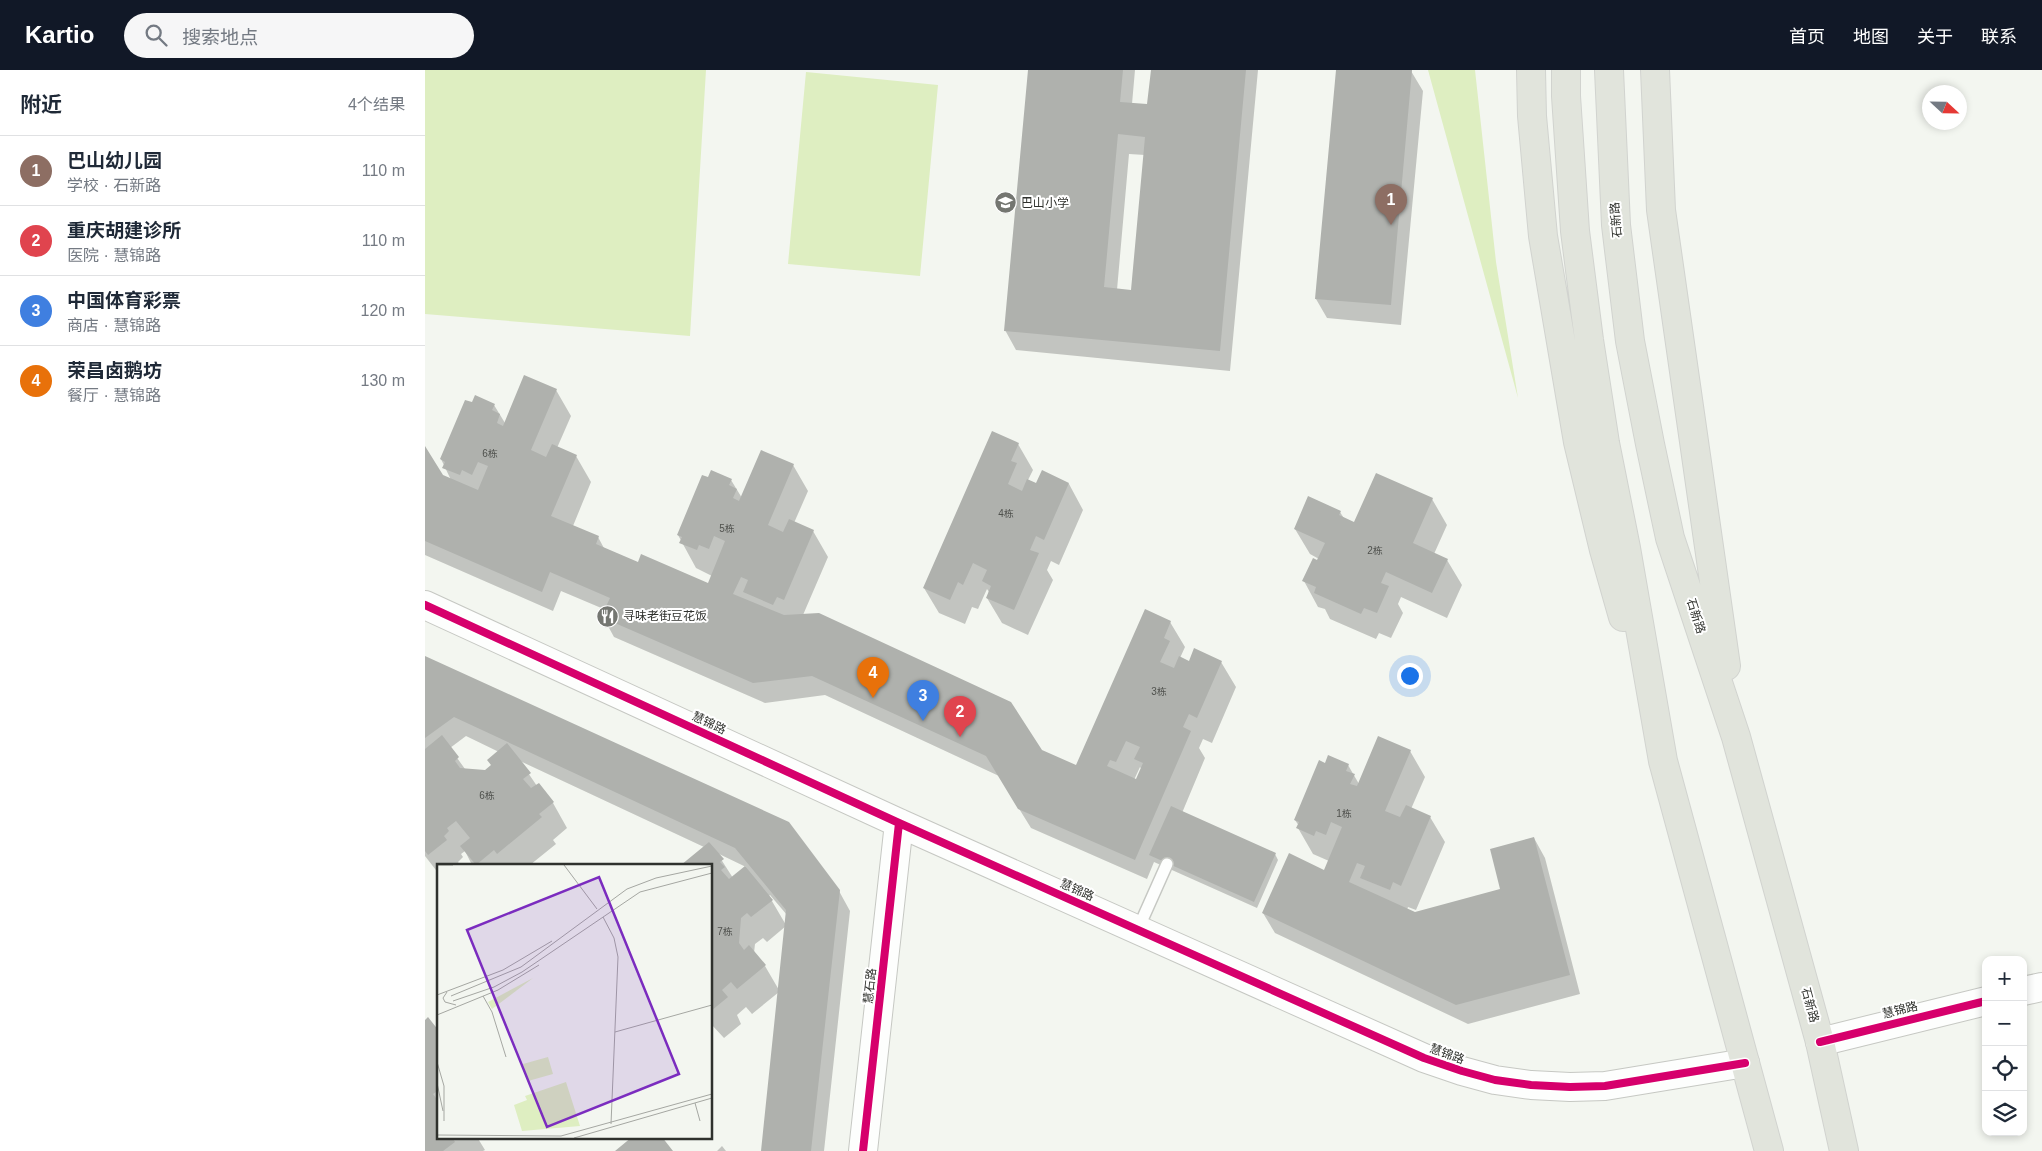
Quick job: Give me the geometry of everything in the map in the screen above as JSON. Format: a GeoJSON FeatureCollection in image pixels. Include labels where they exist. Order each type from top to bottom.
{"type":"FeatureCollection","features":[{"type":"Feature","properties":{"kind":"main road"},"geometry":{"type":"LineString","coordinates":[[1531,70],[1532,116],[1543,236],[1578,442],[1604,550],[1769,1151]]}},
{"type":"Feature","properties":{"kind":"main road"},"geometry":{"type":"LineString","coordinates":[[1566,70],[1575,231],[1589,340],[1605,443],[1626,548],[1663,761]]}},
{"type":"Feature","properties":{"kind":"main road","name":"石新路"},"geometry":{"type":"LineString","coordinates":[[1609,70],[1616,225],[1632,351],[1670,538],[1736,736],[1820,1042],[1844,1151]]}},
{"type":"Feature","properties":{"kind":"main road"},"geometry":{"type":"LineString","coordinates":[[1655,70],[1661,210],[1736,736]]}},
{"type":"Feature","properties":{"kind":"street","name":"慧锦路"},"geometry":{"type":"LineString","coordinates":[[425,605],[899,823],[1425,1058],[1462,1071],[1495,1080],[1531,1085],[1605,1086],[1745,1063]]}},
{"type":"Feature","properties":{"kind":"street","name":"慧石路"},"geometry":{"type":"LineString","coordinates":[[863,1151],[899,823]]}},
{"type":"Feature","properties":{"kind":"street"},"geometry":{"type":"LineString","coordinates":[[2027,990],[2042,986]]}},
{"type":"Feature","properties":{"kind":"street","name":"慧锦路"},"geometry":{"type":"LineString","coordinates":[[1820,1042],[1982,1001]]}},
{"type":"Feature","properties":{"kind":"lane"},"geometry":{"type":"LineString","coordinates":[[1137,929],[1167,864]]}},
{"type":"Feature","properties":{"kind":"green space"},"geometry":{"type":"Polygon","coordinates":[[[425,70],[706,70],[690,336],[425,314],[425,70]]]}},
{"type":"Feature","properties":{"kind":"green space"},"geometry":{"type":"Polygon","coordinates":[[[1428,70],[1475,70],[1496,262],[1518,398],[1428,70]]]}},
{"type":"Feature","properties":{"kind":"green space"},"geometry":{"type":"Polygon","coordinates":[[[806,72],[938,85],[920,276],[788,264],[806,72]]]}},
{"type":"Feature","properties":{"kind":"building"},"geometry":{"type":"Polygon","coordinates":[[[1028,70],[1123,70],[1120,102],[1147,104],[1151,70],[1246,70],[1220,351],[1004,331],[1028,70]],[[1118,134],[1104,287],[1131,290],[1145,137],[1118,134]]]}},
{"type":"Feature","properties":{"kind":"building"},"geometry":{"type":"Polygon","coordinates":[[[1336,70],[1412,70],[1391,305],[1315,299],[1336,70]]]}},
{"type":"Feature","properties":{"kind":"building"},"geometry":{"type":"Polygon","coordinates":[[[524,375],[557,389],[531,450],[546,457],[552,444],[577,455],[551,516],[599,536],[596,544],[638,562],[641,554],[708,583],[725,541],[714,536],[709,549],[699,545],[697,550],[679,543],[682,537],[677,535],[702,475],[708,477],[711,470],[732,479],[729,485],[737,489],[733,498],[739,501],[761,450],[794,464],[768,525],[783,532],[789,519],[814,530],[784,600],[777,597],[773,605],[743,592],[748,580],[741,577],[733,594],[784,615],[819,613],[1011,702],[1042,750],[1076,765],[1145,609],[1171,621],[1164,638],[1170,641],[1160,662],[1174,668],[1179,656],[1189,661],[1194,648],[1222,661],[1197,718],[1189,714],[1183,727],[1191,731],[1135,860],[1018,809],[986,756],[812,676],[753,683],[601,617],[610,598],[550,572],[542,592],[425,541],[425,446],[443,475],[478,490],[488,466],[478,462],[472,475],[462,470],[460,475],[442,468],[445,462],[440,459],[465,400],[472,402],[475,395],[495,404],[492,410],[500,414],[497,423],[503,426],[524,375]],[[1126,741],[1116,762],[1110,760],[1107,766],[1136,779],[1143,763],[1134,759],[1140,747],[1126,741]]]}},
{"type":"Feature","properties":{"kind":"building"},"geometry":{"type":"Polygon","coordinates":[[[992,431],[1019,443],[1011,461],[1017,463],[1008,484],[1022,491],[1027,479],[1036,483],[1042,470],[1069,483],[1044,540],[1036,536],[1030,550],[1039,553],[1014,610],[986,598],[991,586],[982,581],[987,570],[973,563],[963,585],[958,582],[950,600],[923,588],[992,431]]]}},
{"type":"Feature","properties":{"kind":"building"},"geometry":{"type":"Polygon","coordinates":[[[1376,473],[1433,498],[1413,543],[1448,559],[1432,593],[1386,572],[1381,583],[1389,586],[1377,613],[1364,608],[1361,614],[1314,593],[1316,587],[1302,581],[1313,558],[1317,560],[1325,543],[1294,529],[1308,496],[1341,511],[1339,515],[1354,522],[1376,473]]]}},
{"type":"Feature","properties":{"kind":"building"},"geometry":{"type":"Polygon","coordinates":[[[425,656],[789,822],[840,890],[811,1151],[761,1151],[786,910],[735,848],[454,717],[425,738],[425,656]]]}},
{"type":"Feature","properties":{"kind":"building"},"geometry":{"type":"Polygon","coordinates":[[[442,735],[459,757],[455,761],[460,768],[485,770],[491,765],[487,760],[507,743],[531,773],[523,779],[531,788],[539,783],[554,802],[539,814],[542,817],[497,854],[494,850],[477,864],[460,846],[470,838],[456,821],[447,828],[449,831],[444,836],[447,840],[428,855],[425,851],[425,749],[442,735]]]}},
{"type":"Feature","properties":{"kind":"building"},"geometry":{"type":"Polygon","coordinates":[[[1378,736],[1411,750],[1385,811],[1400,817],[1406,805],[1431,816],[1401,886],[1393,882],[1390,890],[1360,878],[1365,866],[1357,863],[1349,882],[1415,912],[1500,889],[1490,849],[1534,837],[1570,975],[1456,1005],[1262,913],[1289,853],[1324,870],[1342,827],[1331,822],[1326,835],[1316,831],[1314,836],[1296,828],[1299,822],[1294,820],[1319,760],[1325,763],[1328,755],[1349,764],[1346,771],[1355,774],[1350,784],[1357,786],[1378,736]]]}},
{"type":"Feature","properties":{"kind":"building"},"geometry":{"type":"Polygon","coordinates":[[[1171,806],[1276,853],[1254,902],[1149,855],[1171,806]]]}},
{"type":"Feature","properties":{"kind":"building"},"geometry":{"type":"Polygon","coordinates":[[[709,842],[724,859],[720,862],[725,867],[721,870],[729,879],[745,866],[773,900],[751,917],[747,913],[741,918],[739,943],[744,950],[749,945],[766,965],[737,989],[731,982],[722,990],[728,997],[713,1009],[713,864],[682,864],[709,842]]]}},
{"type":"Feature","properties":{"kind":"building"},"geometry":{"type":"Polygon","coordinates":[[[428,1017],[437,1028],[437,1091],[433,1094],[437,1099],[437,1138],[453,1138],[455,1142],[443,1151],[425,1151],[425,1020],[428,1017]]]}},
{"type":"Feature","properties":{"kind":"building"},"geometry":{"type":"Polygon","coordinates":[[[631,1138],[663,1138],[673,1151],[615,1151],[631,1138]]]}},
{"type":"Feature","properties":{"kind":"cycle path"},"geometry":{"type":"LineString","coordinates":[[425,605],[899,823],[1424,1058],[1495,1080],[1531,1085],[1570,1087],[1605,1086],[1745,1063]]}},
{"type":"Feature","properties":{"kind":"cycle path"},"geometry":{"type":"LineString","coordinates":[[863,1151],[899,823]]}},
{"type":"Feature","properties":{"kind":"cycle path"},"geometry":{"type":"LineString","coordinates":[[1820,1042],[1982,1002]]}},
{"type":"Feature","properties":{"kind":"place","name":"巴山小学"},"geometry":{"type":"Point","coordinates":[1005,203]}},
{"type":"Feature","properties":{"kind":"place","name":"巴山幼儿园"},"geometry":{"type":"Point","coordinates":[1391,225]}},
{"type":"Feature","properties":{"kind":"place","name":"寻味老街豆花饭"},"geometry":{"type":"Point","coordinates":[607,616]}},
{"type":"Feature","properties":{"kind":"place","name":"荣昌卤鹅坊"},"geometry":{"type":"Point","coordinates":[873,698]}},
{"type":"Feature","properties":{"kind":"place","name":"中国体育彩票"},"geometry":{"type":"Point","coordinates":[923,721]}},
{"type":"Feature","properties":{"kind":"place","name":"重庆胡建诊所"},"geometry":{"type":"Point","coordinates":[960,737]}}]}
